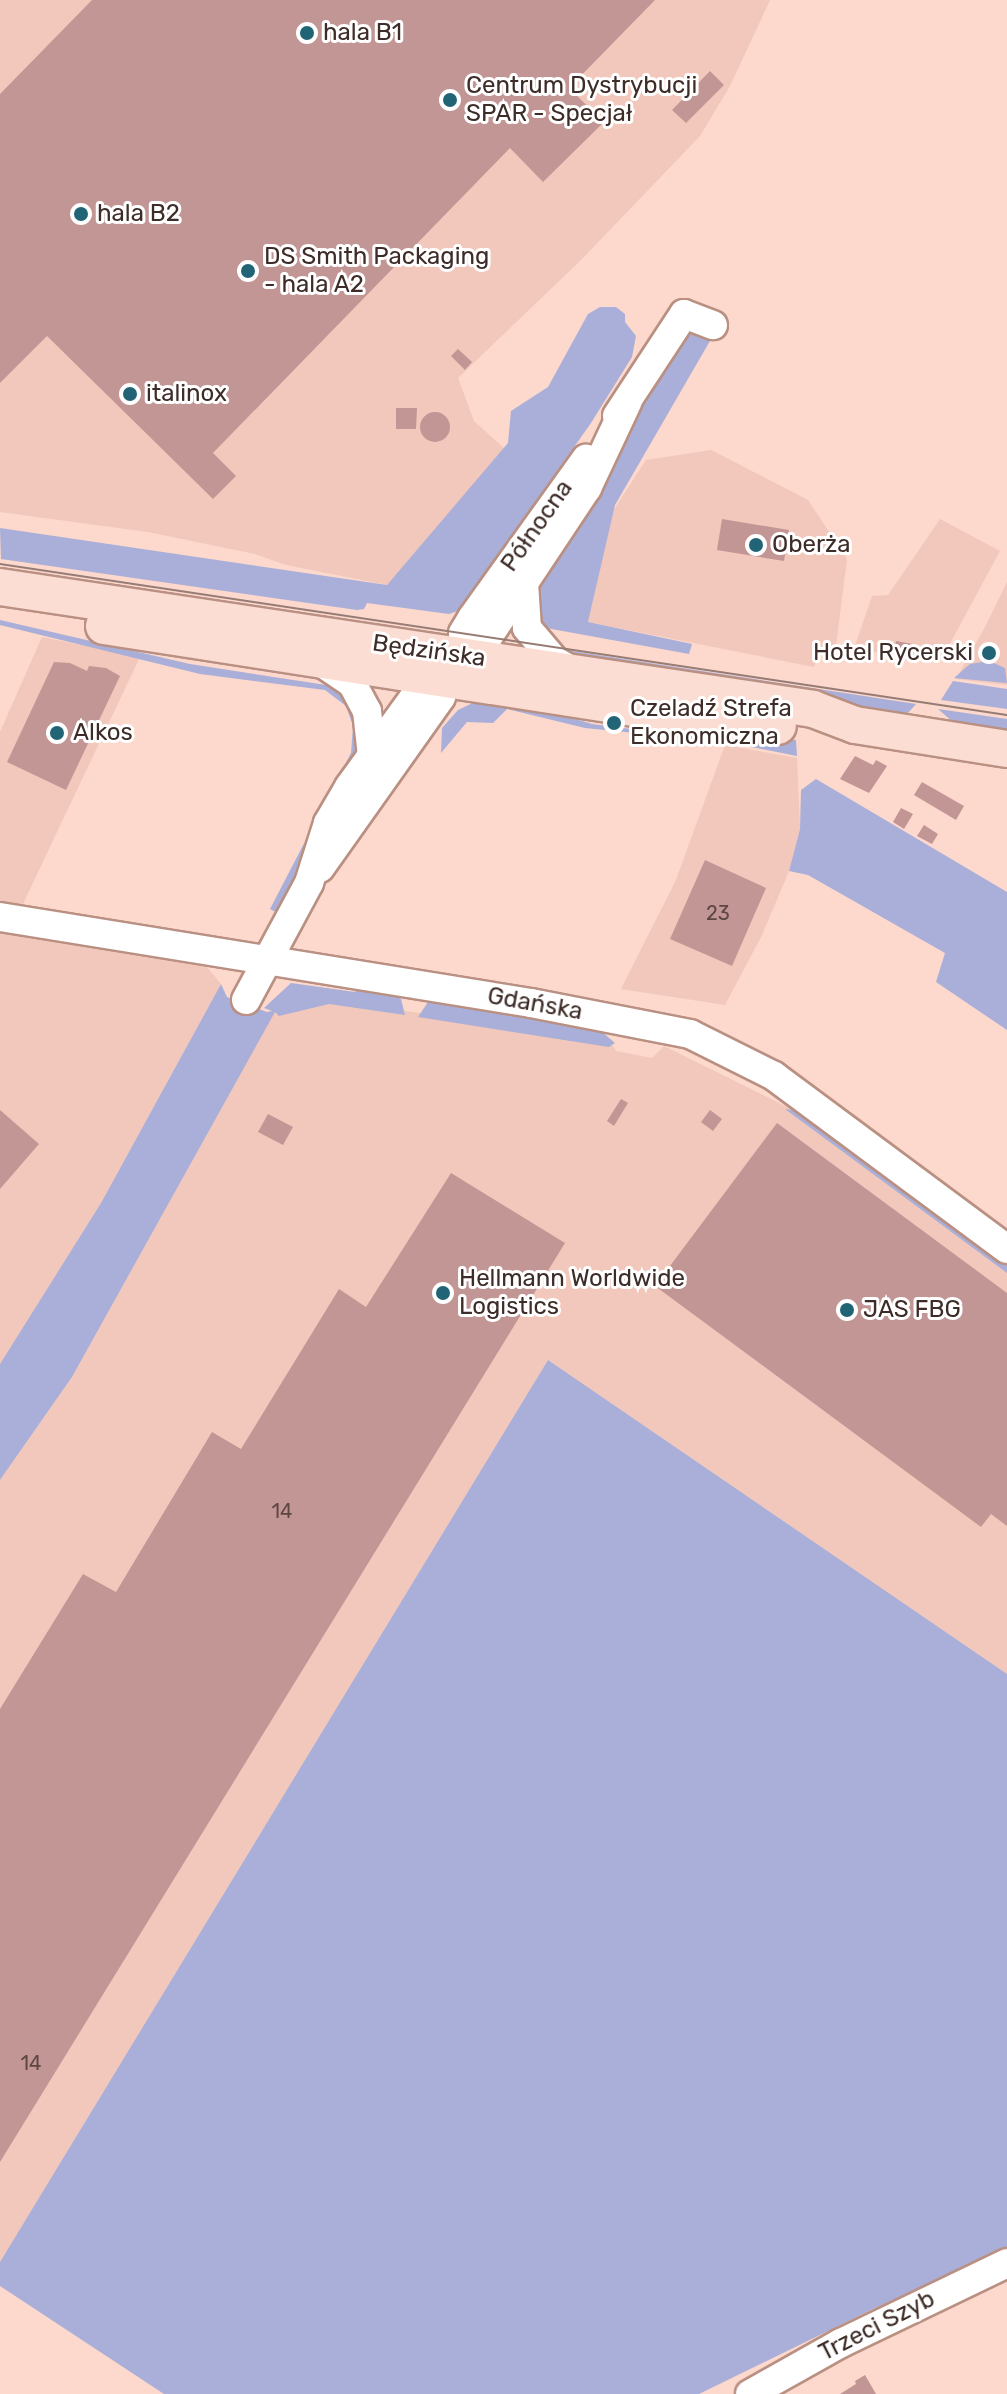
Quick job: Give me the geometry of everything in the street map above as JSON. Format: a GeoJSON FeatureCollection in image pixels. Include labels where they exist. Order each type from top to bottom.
{"type":"FeatureCollection","features":[{"type":"Feature","properties":{"kind":"main road","name":"Będzińska"},"geometry":{"type":"LineString","coordinates":[[0,587],[452,667],[724,722],[806,728],[855,725]]}},
{"type":"Feature","properties":{"kind":"main road","name":"Będzińska"},"geometry":{"type":"LineString","coordinates":[[0,604],[82,622],[318,661],[576,673],[813,709],[855,725],[1007,749]]}},
{"type":"Feature","properties":{"kind":"street","name":"Północna"},"geometry":{"type":"LineString","coordinates":[[246,1000],[309,883],[346,837],[441,697],[463,633],[472,618],[627,403],[684,314],[713,325]]}},
{"type":"Feature","properties":{"kind":"street","name":"Północna"},"geometry":{"type":"LineString","coordinates":[[309,883],[328,823],[372,756],[420,689],[488,637],[587,488],[627,403]]}},
{"type":"Feature","properties":{"kind":"street"},"geometry":{"type":"LineString","coordinates":[[524,583],[527,628],[555,661],[576,673]]}},
{"type":"Feature","properties":{"kind":"street"},"geometry":{"type":"LineString","coordinates":[[318,661],[352,683],[367,711],[372,756]]}},
{"type":"Feature","properties":{"kind":"street","name":"Gdańska"},"geometry":{"type":"LineString","coordinates":[[0,917],[646,1023],[709,1042],[774,1076],[1007,1249]]}},
{"type":"Feature","properties":{"kind":"street","name":"Trzeci Szyb"},"geometry":{"type":"LineString","coordinates":[[750,2394],[841,2343],[1007,2263]]}},
{"type":"Feature","properties":{"kind":"shaded area"},"geometry":{"type":"Polygon","coordinates":[[[0,0],[770,0],[730,86],[700,136],[581,260],[458,378],[474,421],[507,451],[387,585],[148,532],[0,512],[0,0]]]}},
{"type":"Feature","properties":{"kind":"shaded area"},"geometry":{"type":"Polygon","coordinates":[[[600,307],[616,307],[625,314],[625,322],[636,336],[632,357],[591,423],[458,611],[449,614],[367,603],[364,609],[357,610],[1,559],[0,528],[387,585],[508,443],[511,411],[548,387],[588,314],[600,307]]]}},
{"type":"Feature","properties":{"kind":"shaded area"},"geometry":{"type":"Polygon","coordinates":[[[701,332],[714,334],[615,505],[588,622],[692,644],[689,654],[535,626],[534,594],[632,418],[679,342],[688,335],[701,332]]]}},
{"type":"Feature","properties":{"kind":"shaded area"},"geometry":{"type":"Polygon","coordinates":[[[711,450],[808,500],[847,559],[836,646],[823,647],[814,667],[588,622],[613,511],[646,460],[711,450]]]}},
{"type":"Feature","properties":{"kind":"shaded area"},"geometry":{"type":"Polygon","coordinates":[[[940,519],[1000,551],[940,662],[854,649],[872,596],[888,595],[940,519]]]}},
{"type":"Feature","properties":{"kind":"shaded area","name":"Hotel Rycerski"},"geometry":{"type":"Polygon","coordinates":[[[1007,582],[1007,685],[956,679],[985,627],[1007,582]]]}},
{"type":"Feature","properties":{"kind":"shaded area"},"geometry":{"type":"Polygon","coordinates":[[[0,620],[190,664],[326,685],[339,693],[350,706],[361,743],[281,915],[270,909],[351,753],[353,726],[346,706],[325,690],[200,674],[0,625],[0,620]]]}},
{"type":"Feature","properties":{"kind":"shaded area","name":"Alkos"},"geometry":{"type":"Polygon","coordinates":[[[42,637],[140,657],[21,908],[0,905],[0,732],[42,637]]]}},
{"type":"Feature","properties":{"kind":"shaded area"},"geometry":{"type":"Polygon","coordinates":[[[552,648],[916,704],[907,714],[841,706],[571,657],[552,648]]]}},
{"type":"Feature","properties":{"kind":"shaded area"},"geometry":{"type":"Polygon","coordinates":[[[989,661],[1005,668],[1007,683],[954,678],[970,664],[989,661]]]}},
{"type":"Feature","properties":{"kind":"shaded area"},"geometry":{"type":"Polygon","coordinates":[[[953,681],[1007,689],[1007,709],[941,700],[953,681]]]}},
{"type":"Feature","properties":{"kind":"shaded area"},"geometry":{"type":"Polygon","coordinates":[[[477,701],[527,705],[592,724],[639,730],[666,727],[796,740],[797,756],[726,742],[585,728],[507,709],[493,723],[467,722],[441,753],[442,728],[458,710],[477,701]]]}},
{"type":"Feature","properties":{"kind":"shaded area"},"geometry":{"type":"Polygon","coordinates":[[[938,709],[1007,719],[1007,730],[953,722],[938,709]]]}},
{"type":"Feature","properties":{"kind":"shaded area"},"geometry":{"type":"Polygon","coordinates":[[[725,745],[797,758],[800,829],[789,871],[762,935],[725,1005],[621,989],[676,880],[725,745]]]}},
{"type":"Feature","properties":{"kind":"shaded area"},"geometry":{"type":"Polygon","coordinates":[[[816,779],[1007,892],[1007,1030],[936,982],[945,953],[808,875],[789,871],[800,829],[801,790],[816,779]]]}},
{"type":"Feature","properties":{"kind":"shaded area"},"geometry":{"type":"Polygon","coordinates":[[[0,933],[207,967],[221,984],[101,1203],[0,1364],[0,933]]]}},
{"type":"Feature","properties":{"kind":"shaded area"},"geometry":{"type":"Polygon","coordinates":[[[291,983],[355,992],[357,985],[390,990],[401,999],[405,1015],[329,1004],[279,1016],[275,1012],[72,1377],[0,1480],[0,1364],[101,1203],[221,984],[227,997],[267,1012],[272,1011],[264,1008],[291,983]]]}},
{"type":"Feature","properties":{"kind":"shaded area"},"geometry":{"type":"Polygon","coordinates":[[[325,999],[610,1041],[616,1051],[652,1058],[664,1046],[791,1109],[1007,1267],[1007,1674],[548,1360],[0,2262],[0,1480],[72,1377],[275,1011],[325,999]]]}},
{"type":"Feature","properties":{"kind":"shaded area"},"geometry":{"type":"Polygon","coordinates":[[[430,999],[593,1024],[615,1043],[609,1047],[418,1017],[430,999]]]}},
{"type":"Feature","properties":{"kind":"shaded area"},"geometry":{"type":"Polygon","coordinates":[[[785,1109],[807,1112],[1007,1261],[1007,1273],[785,1109]]]}},
{"type":"Feature","properties":{"kind":"shaded area"},"geometry":{"type":"Polygon","coordinates":[[[548,1360],[1007,1674],[1007,2250],[873,2309],[699,2394],[164,2394],[0,2286],[0,2262],[548,1360]]]}},
{"type":"Feature","properties":{"kind":"building"},"geometry":{"type":"Polygon","coordinates":[[[92,0],[655,0],[569,88],[604,122],[543,182],[510,148],[213,453],[236,476],[213,499],[47,336],[0,383],[0,94],[92,0]]]}},
{"type":"Feature","properties":{"kind":"building"},"geometry":{"type":"Polygon","coordinates":[[[710,71],[724,85],[686,123],[672,110],[710,71]]]}},
{"type":"Feature","properties":{"kind":"building"},"geometry":{"type":"Polygon","coordinates":[[[458,349],[472,362],[465,370],[451,356],[458,349]]]}},
{"type":"Feature","properties":{"kind":"building"},"geometry":{"type":"Polygon","coordinates":[[[396,408],[417,408],[416,429],[396,429],[396,408]]]}},
{"type":"Feature","properties":{"kind":"building"},"geometry":{"type":"Polygon","coordinates":[[[435,412],[446,416],[450,427],[446,438],[435,442],[424,438],[420,427],[424,416],[435,412]]]}},
{"type":"Feature","properties":{"kind":"building"},"geometry":{"type":"Polygon","coordinates":[[[722,519],[789,530],[784,561],[717,550],[722,519]]]}},
{"type":"Feature","properties":{"kind":"building"},"geometry":{"type":"Polygon","coordinates":[[[896,641],[918,645],[916,653],[895,650],[896,641]]]}},
{"type":"Feature","properties":{"kind":"building","name":"Alkos"},"geometry":{"type":"Polygon","coordinates":[[[54,662],[70,663],[87,671],[89,666],[106,668],[120,676],[66,790],[7,762],[54,662]]]}},
{"type":"Feature","properties":{"kind":"building"},"geometry":{"type":"Polygon","coordinates":[[[855,756],[873,765],[876,760],[887,766],[869,793],[840,779],[855,756]]]}},
{"type":"Feature","properties":{"kind":"building"},"geometry":{"type":"Polygon","coordinates":[[[922,782],[964,806],[956,820],[914,795],[922,782]]]}},
{"type":"Feature","properties":{"kind":"building"},"geometry":{"type":"Polygon","coordinates":[[[901,808],[913,814],[904,829],[893,822],[901,808]]]}},
{"type":"Feature","properties":{"kind":"building"},"geometry":{"type":"Polygon","coordinates":[[[924,825],[938,834],[932,844],[917,836],[924,825]]]}},
{"type":"Feature","properties":{"kind":"building"},"geometry":{"type":"Polygon","coordinates":[[[705,860],[766,888],[732,966],[670,939],[705,860]]]}},
{"type":"Feature","properties":{"kind":"building"},"geometry":{"type":"Polygon","coordinates":[[[621,1099],[628,1103],[614,1126],[607,1121],[621,1099]]]}},
{"type":"Feature","properties":{"kind":"building"},"geometry":{"type":"Polygon","coordinates":[[[0,1110],[39,1144],[0,1189],[0,1110]]]}},
{"type":"Feature","properties":{"kind":"building"},"geometry":{"type":"Polygon","coordinates":[[[710,1110],[722,1119],[713,1131],[701,1122],[710,1110]]]}},
{"type":"Feature","properties":{"kind":"building"},"geometry":{"type":"Polygon","coordinates":[[[268,1114],[293,1127],[283,1145],[258,1132],[268,1114]]]}},
{"type":"Feature","properties":{"kind":"building","name":"JAS FBG"},"geometry":{"type":"Polygon","coordinates":[[[777,1123],[1007,1293],[1007,1526],[991,1514],[981,1527],[655,1286],[777,1123]]]}},
{"type":"Feature","properties":{"kind":"building"},"geometry":{"type":"Polygon","coordinates":[[[451,1173],[565,1243],[0,2162],[0,1709],[83,1574],[116,1592],[212,1432],[241,1449],[339,1289],[366,1307],[451,1173]]]}},
{"type":"Feature","properties":{"kind":"building"},"geometry":{"type":"Polygon","coordinates":[[[865,2375],[876,2394],[840,2394],[856,2384],[855,2381],[865,2375]]]}},
{"type":"Feature","properties":{"kind":"tram line"},"geometry":{"type":"LineString","coordinates":[[0,564],[1007,715]]}},
{"type":"Feature","properties":{"kind":"place","name":"hala B1"},"geometry":{"type":"Point","coordinates":[307,33]}},
{"type":"Feature","properties":{"kind":"place","name":"Centrum Dystrybucji SPAR - Specjał"},"geometry":{"type":"Point","coordinates":[450,100]}},
{"type":"Feature","properties":{"kind":"place","name":"hala B2"},"geometry":{"type":"Point","coordinates":[81,214]}},
{"type":"Feature","properties":{"kind":"place","name":"DS Smith Packaging - hala A2"},"geometry":{"type":"Point","coordinates":[248,271]}},
{"type":"Feature","properties":{"kind":"place","name":"italinox"},"geometry":{"type":"Point","coordinates":[130,394]}},
{"type":"Feature","properties":{"kind":"place","name":"Oberża"},"geometry":{"type":"Point","coordinates":[756,545]}},
{"type":"Feature","properties":{"kind":"place","name":"Hotel Rycerski"},"geometry":{"type":"Point","coordinates":[989,653]}},
{"type":"Feature","properties":{"kind":"place","name":"Czeladź Strefa Ekonomiczna"},"geometry":{"type":"Point","coordinates":[614,723]}},
{"type":"Feature","properties":{"kind":"place","name":"Alkos"},"geometry":{"type":"Point","coordinates":[57,733]}},
{"type":"Feature","properties":{"kind":"place","name":"Hellmann Worldwide Logistics"},"geometry":{"type":"Point","coordinates":[443,1293]}},
{"type":"Feature","properties":{"kind":"place","name":"JAS FBG"},"geometry":{"type":"Point","coordinates":[847,1310]}}]}
